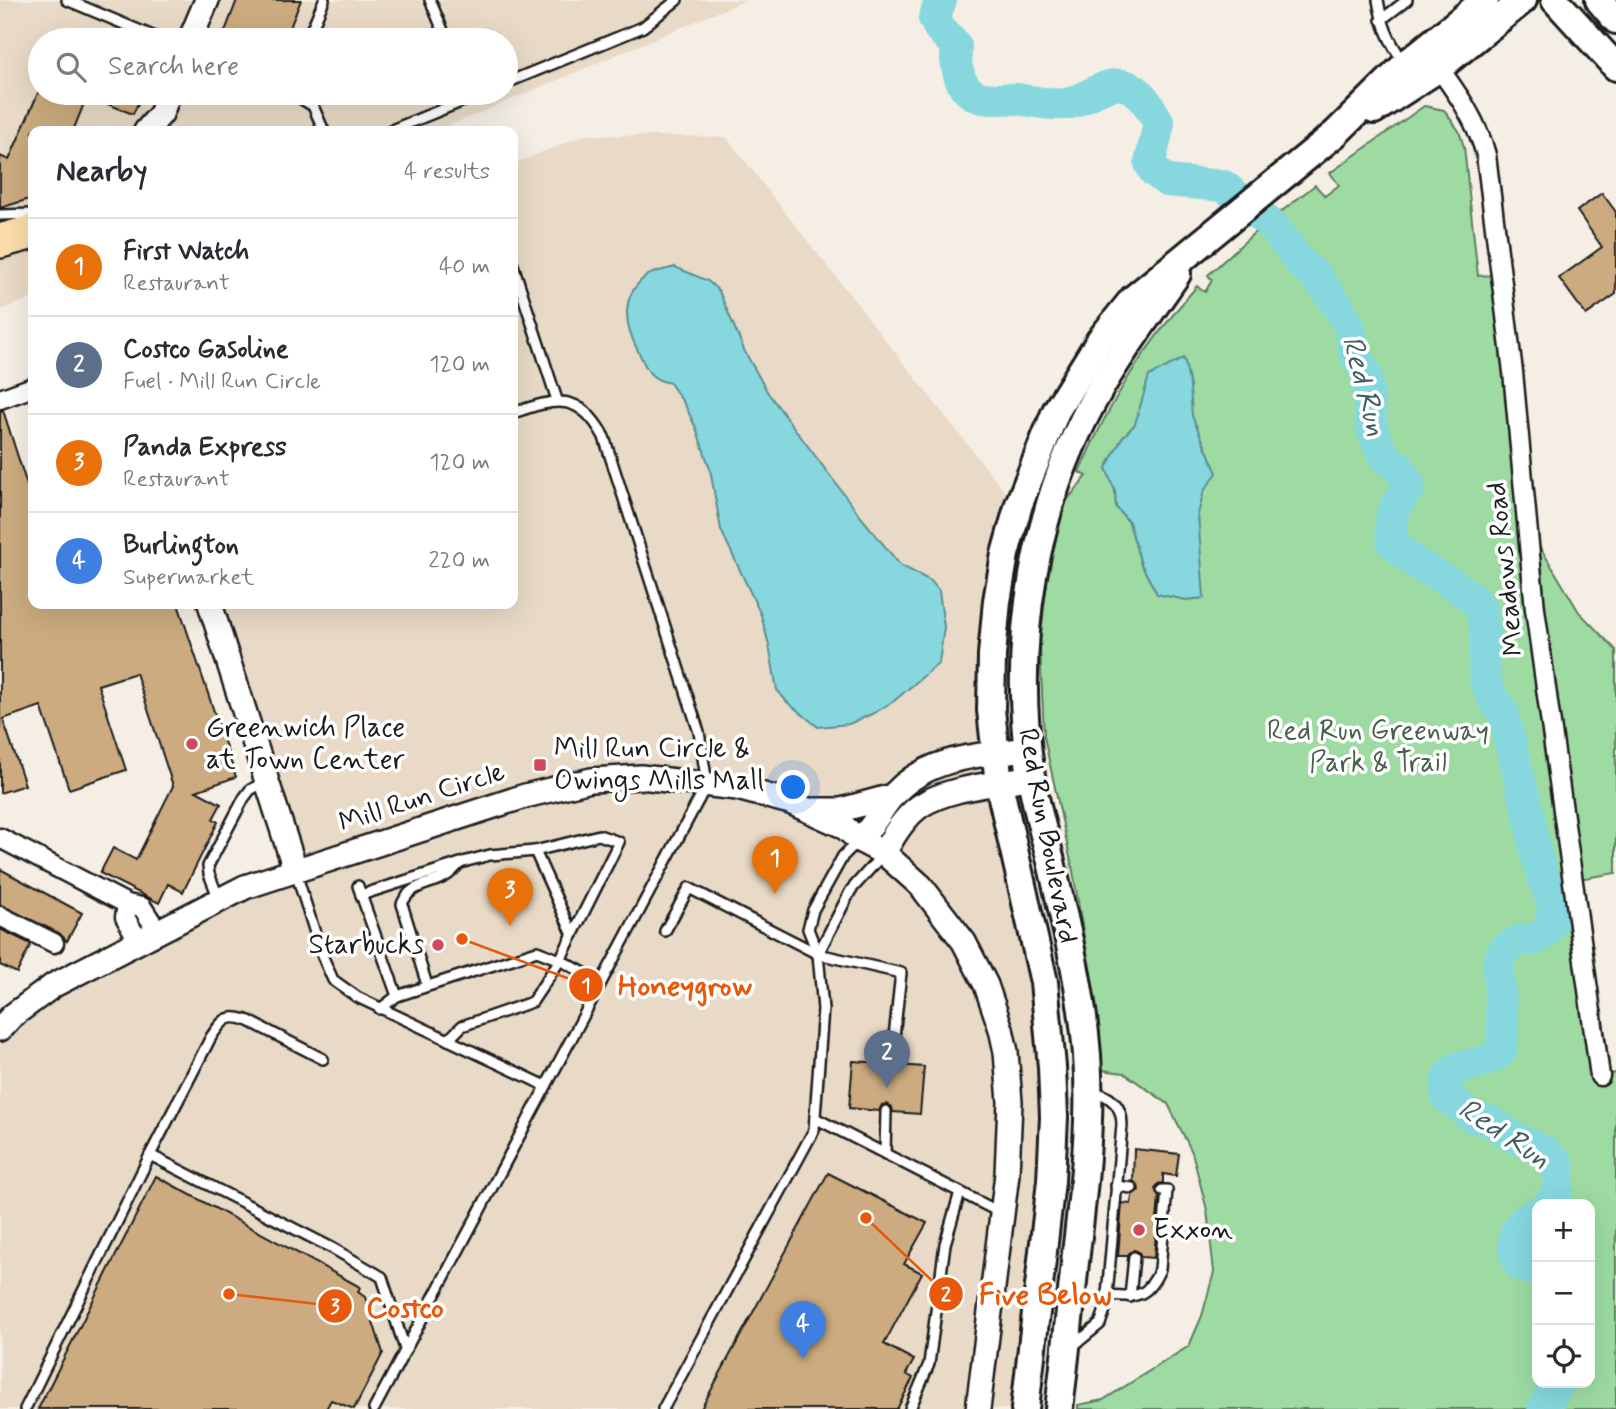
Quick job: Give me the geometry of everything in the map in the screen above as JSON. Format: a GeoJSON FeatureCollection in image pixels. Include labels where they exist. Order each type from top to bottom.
{"type":"FeatureCollection","features":[{"type":"Feature","properties":{"kind":"highway"},"geometry":{"type":"LineString","coordinates":[[0,241],[28,233]]}},
{"type":"Feature","properties":{"kind":"main road","name":"Red Run Boulevard"},"geometry":{"type":"LineString","coordinates":[[1422,71],[1485,0]]}},
{"type":"Feature","properties":{"kind":"main road","name":"Red Run Boulevard"},"geometry":{"type":"LineString","coordinates":[[1025,1409],[1051,1181],[1054,1117],[1044,982],[999,784],[991,710],[997,601],[1018,504],[1056,411],[1100,340],[1133,299],[1336,133],[1523,0]]}},
{"type":"Feature","properties":{"kind":"main road"},"geometry":{"type":"LineString","coordinates":[[1555,0],[1616,66]]}},
{"type":"Feature","properties":{"kind":"main road"},"geometry":{"type":"LineString","coordinates":[[1599,0],[1616,20]]}},
{"type":"Feature","properties":{"kind":"main road","name":"Red Run Boulevard"},"geometry":{"type":"LineString","coordinates":[[1059,1409],[1083,1195],[1087,1056],[1079,988],[1031,777],[1024,706],[1027,610],[1048,513],[1080,427],[1100,389],[1192,253]]}},
{"type":"Feature","properties":{"kind":"street"},"geometry":{"type":"LineString","coordinates":[[195,28],[207,0]]}},
{"type":"Feature","properties":{"kind":"street","name":"Meadows Road"},"geometry":{"type":"LineString","coordinates":[[1422,71],[1468,110],[1480,133],[1486,155],[1513,372],[1535,609],[1600,1076]]}},
{"type":"Feature","properties":{"kind":"street"},"geometry":{"type":"LineString","coordinates":[[0,399],[28,389]]}},
{"type":"Feature","properties":{"kind":"street"},"geometry":{"type":"LineString","coordinates":[[212,609],[295,869]]}},
{"type":"Feature","properties":{"kind":"street"},"geometry":{"type":"LineString","coordinates":[[859,840],[873,827],[892,796],[917,774],[965,757],[1028,749]]}},
{"type":"Feature","properties":{"kind":"street","name":"Mill Run Circle"},"geometry":{"type":"LineString","coordinates":[[0,1030],[12,1016],[54,985],[245,887],[525,796],[591,780],[641,777],[765,794],[808,810],[843,826],[859,840],[884,853],[921,886],[964,942],[986,985],[1006,1052],[1010,1124],[978,1409]]}},
{"type":"Feature","properties":{"kind":"street"},"geometry":{"type":"LineString","coordinates":[[884,853],[909,816],[921,805],[946,795],[1031,777]]}},
{"type":"Feature","properties":{"kind":"street"},"geometry":{"type":"LineString","coordinates":[[808,810],[841,810],[892,796]]}},
{"type":"Feature","properties":{"kind":"street"},"geometry":{"type":"LineString","coordinates":[[921,805],[910,821],[907,841],[909,857],[921,886]]}},
{"type":"Feature","properties":{"kind":"street"},"geometry":{"type":"LineString","coordinates":[[0,838],[127,904],[142,908],[148,937]]}},
{"type":"Feature","properties":{"kind":"street"},"geometry":{"type":"LineString","coordinates":[[0,916],[54,943]]}},
{"type":"Feature","properties":{"kind":"street","name":"Mill Run Circle"},"geometry":{"type":"LineString","coordinates":[[972,1409],[984,1363]]}},
{"type":"Feature","properties":{"kind":"lane"},"geometry":{"type":"LineString","coordinates":[[67,0],[134,28]]}},
{"type":"Feature","properties":{"kind":"lane"},"geometry":{"type":"LineString","coordinates":[[312,28],[324,0]]}},
{"type":"Feature","properties":{"kind":"lane"},"geometry":{"type":"LineString","coordinates":[[430,0],[442,28]]}},
{"type":"Feature","properties":{"kind":"lane"},"geometry":{"type":"LineString","coordinates":[[518,78],[643,27],[677,0]]}},
{"type":"Feature","properties":{"kind":"lane"},"geometry":{"type":"LineString","coordinates":[[1378,0],[1381,20],[1391,44],[1422,71]]}},
{"type":"Feature","properties":{"kind":"lane"},"geometry":{"type":"LineString","coordinates":[[1381,20],[1407,0]]}},
{"type":"Feature","properties":{"kind":"lane"},"geometry":{"type":"LineString","coordinates":[[311,105],[322,126]]}},
{"type":"Feature","properties":{"kind":"lane"},"geometry":{"type":"LineString","coordinates":[[400,126],[448,105]]}},
{"type":"Feature","properties":{"kind":"lane"},"geometry":{"type":"LineString","coordinates":[[0,215],[28,215]]}},
{"type":"Feature","properties":{"kind":"lane"},"geometry":{"type":"LineString","coordinates":[[518,280],[557,400]]}},
{"type":"Feature","properties":{"kind":"lane"},"geometry":{"type":"LineString","coordinates":[[374,1409],[707,784],[699,732],[604,437],[597,423],[580,407],[557,400],[518,411]]}},
{"type":"Feature","properties":{"kind":"lane"},"geometry":{"type":"LineString","coordinates":[[220,900],[209,874],[212,855],[244,798],[250,790],[267,780]]}},
{"type":"Feature","properties":{"kind":"lane"},"geometry":{"type":"LineString","coordinates":[[397,996],[360,890],[490,855],[535,851],[599,835],[619,842],[560,960],[532,1002],[462,1027],[448,1040]]}},
{"type":"Feature","properties":{"kind":"lane"},"geometry":{"type":"LineString","coordinates":[[663,1409],[814,1130],[823,1009],[818,954],[808,929],[813,910],[843,856],[859,840]]}},
{"type":"Feature","properties":{"kind":"lane"},"geometry":{"type":"LineString","coordinates":[[535,851],[573,935]]}},
{"type":"Feature","properties":{"kind":"lane"},"geometry":{"type":"LineString","coordinates":[[818,954],[851,890],[884,853]]}},
{"type":"Feature","properties":{"kind":"lane"},"geometry":{"type":"LineString","coordinates":[[427,985],[402,904],[416,886],[447,876],[460,863]]}},
{"type":"Feature","properties":{"kind":"lane"},"geometry":{"type":"LineString","coordinates":[[295,869],[321,955],[333,980],[356,997],[380,1009],[546,1086]]}},
{"type":"Feature","properties":{"kind":"lane"},"geometry":{"type":"LineString","coordinates":[[665,931],[689,888],[818,954],[901,973],[891,1064]]}},
{"type":"Feature","properties":{"kind":"lane"},"geometry":{"type":"LineString","coordinates":[[380,1009],[397,996],[537,951],[601,982]]}},
{"type":"Feature","properties":{"kind":"lane"},"geometry":{"type":"LineString","coordinates":[[25,1409],[150,1155],[219,1025],[228,1018],[238,1017],[323,1059]]}},
{"type":"Feature","properties":{"kind":"lane"},"geometry":{"type":"LineString","coordinates":[[1065,1352],[1100,1324],[1107,1295],[1122,1113],[1114,1100],[1087,1090]]}},
{"type":"Feature","properties":{"kind":"lane"},"geometry":{"type":"LineString","coordinates":[[885,1154],[886,1111]]}},
{"type":"Feature","properties":{"kind":"lane"},"geometry":{"type":"LineString","coordinates":[[815,1118],[1002,1214]]}},
{"type":"Feature","properties":{"kind":"lane"},"geometry":{"type":"LineString","coordinates":[[150,1155],[332,1248],[382,1277],[405,1349]]}},
{"type":"Feature","properties":{"kind":"lane"},"geometry":{"type":"LineString","coordinates":[[1116,1186],[1132,1188]]}},
{"type":"Feature","properties":{"kind":"lane"},"geometry":{"type":"LineString","coordinates":[[1107,1295],[1130,1297],[1142,1294],[1149,1289],[1160,1269],[1167,1190],[1162,1190]]}},
{"type":"Feature","properties":{"kind":"lane"},"geometry":{"type":"LineString","coordinates":[[910,1409],[929,1364],[945,1244],[960,1192]]}},
{"type":"Feature","properties":{"kind":"lane"},"geometry":{"type":"LineString","coordinates":[[1130,1297],[1134,1257]]}},
{"type":"Feature","properties":{"kind":"shaded area"},"geometry":{"type":"Polygon","coordinates":[[[0,0],[746,0],[518,97],[518,28],[28,28],[28,105],[498,105],[449,126],[28,126],[28,300],[0,310],[0,0]]]}},
{"type":"Feature","properties":{"kind":"shaded area"},"geometry":{"type":"Polygon","coordinates":[[[585,135],[726,137],[1012,501],[985,653],[1034,959],[1046,1091],[1018,1409],[0,1409],[0,1013],[21,993],[50,975],[238,877],[272,864],[280,858],[280,850],[202,609],[518,609],[518,162],[585,135]]]}},
{"type":"Feature","properties":{"kind":"green space","name":"Red Run Greenway Park & Trail"},"geometry":{"type":"Polygon","coordinates":[[[1424,106],[1444,110],[1459,131],[1464,147],[1478,276],[1495,275],[1534,537],[1579,612],[1616,650],[1616,873],[1578,879],[1596,1012],[1602,1011],[1610,1074],[1616,1073],[1616,1409],[1078,1409],[1078,1405],[1103,1400],[1189,1346],[1202,1316],[1214,1272],[1207,1210],[1192,1152],[1168,1104],[1124,1073],[1102,1070],[1096,1011],[1073,871],[1044,737],[1040,645],[1048,570],[1063,505],[1087,476],[1079,472],[1091,445],[1130,374],[1161,330],[1197,286],[1205,292],[1212,280],[1208,275],[1254,233],[1315,185],[1325,196],[1339,185],[1330,173],[1424,106]],[[1115,491],[1116,507],[1129,522],[1141,564],[1165,596],[1115,491]]]}},
{"type":"Feature","properties":{"kind":"water"},"geometry":{"type":"Polygon","coordinates":[[[675,267],[708,281],[719,291],[745,352],[768,393],[900,565],[931,581],[939,591],[944,627],[939,663],[894,701],[849,724],[818,727],[787,702],[777,690],[761,615],[721,530],[710,469],[696,428],[670,383],[657,379],[649,372],[630,332],[628,303],[637,285],[648,275],[675,267]]]}},
{"type":"Feature","properties":{"kind":"water"},"geometry":{"type":"Polygon","coordinates":[[[1184,358],[1190,386],[1192,416],[1217,473],[1204,491],[1198,514],[1204,598],[1186,600],[1157,594],[1141,564],[1129,522],[1116,507],[1115,491],[1106,468],[1122,438],[1135,424],[1149,376],[1184,358]]]}},
{"type":"Feature","properties":{"kind":"building"},"geometry":{"type":"Polygon","coordinates":[[[237,0],[301,0],[290,28],[226,28],[237,0]]]}},
{"type":"Feature","properties":{"kind":"building"},"geometry":{"type":"Polygon","coordinates":[[[33,105],[83,105],[75,126],[28,126],[28,200],[0,208],[0,156],[9,160],[33,105]]]}},
{"type":"Feature","properties":{"kind":"building"},"geometry":{"type":"Polygon","coordinates":[[[110,105],[137,105],[133,114],[110,105]]]}},
{"type":"Feature","properties":{"kind":"building"},"geometry":{"type":"Polygon","coordinates":[[[1602,193],[1616,212],[1616,294],[1586,315],[1559,278],[1602,247],[1577,211],[1602,193]]]}},
{"type":"Feature","properties":{"kind":"building","name":"Greenwich Place at Town Center"},"geometry":{"type":"Polygon","coordinates":[[[3,410],[28,488],[28,609],[180,609],[236,777],[196,791],[221,804],[213,819],[218,822],[183,892],[168,884],[159,903],[100,873],[113,848],[136,860],[173,786],[136,673],[98,685],[126,770],[69,789],[41,706],[3,719],[25,785],[0,793],[0,411],[3,410]]]}},
{"type":"Feature","properties":{"kind":"building"},"geometry":{"type":"Polygon","coordinates":[[[0,869],[82,913],[67,941],[59,933],[0,905],[0,869]]]}},
{"type":"Feature","properties":{"kind":"building"},"geometry":{"type":"Polygon","coordinates":[[[0,929],[31,944],[17,973],[0,965],[0,929]]]}},
{"type":"Feature","properties":{"kind":"building"},"geometry":{"type":"Polygon","coordinates":[[[853,1061],[884,1063],[886,1069],[891,1071],[898,1065],[924,1067],[920,1114],[893,1112],[892,1107],[887,1104],[882,1105],[879,1111],[849,1108],[853,1061]]]}},
{"type":"Feature","properties":{"kind":"building","name":"Exxon"},"geometry":{"type":"Polygon","coordinates":[[[1134,1149],[1179,1154],[1176,1176],[1163,1174],[1163,1183],[1158,1184],[1155,1189],[1159,1196],[1154,1258],[1141,1257],[1139,1252],[1134,1250],[1127,1256],[1118,1256],[1122,1203],[1131,1204],[1132,1195],[1139,1190],[1133,1181],[1134,1149]]]}},
{"type":"Feature","properties":{"kind":"building"},"geometry":{"type":"Polygon","coordinates":[[[828,1173],[927,1223],[904,1264],[922,1273],[884,1344],[914,1360],[906,1374],[913,1378],[897,1409],[701,1409],[828,1173]]]}},
{"type":"Feature","properties":{"kind":"building"},"geometry":{"type":"Polygon","coordinates":[[[156,1176],[360,1287],[358,1292],[365,1297],[383,1353],[354,1409],[331,1400],[326,1409],[38,1409],[156,1176]]]}},
{"type":"Feature","properties":{"kind":"waterway","name":"Red Run"},"geometry":{"type":"LineString","coordinates":[[941,0],[934,18],[939,28],[956,46],[960,78],[969,91],[988,99],[1066,104],[1111,85],[1132,88],[1146,101],[1159,123],[1150,163],[1154,171],[1167,181],[1224,186],[1273,226],[1303,266],[1315,275],[1348,323],[1356,357],[1366,373],[1372,430],[1382,453],[1389,461],[1399,466],[1410,487],[1393,512],[1392,542],[1417,564],[1469,595],[1481,609],[1487,687],[1502,710],[1529,816],[1535,851],[1553,906],[1552,922],[1543,935],[1532,940],[1518,941],[1504,950],[1498,963],[1503,1039],[1500,1053],[1484,1061],[1455,1069],[1448,1078],[1447,1097],[1471,1116],[1493,1123],[1513,1137],[1547,1153],[1558,1164],[1557,1190],[1553,1199]]}},
{"type":"Feature","properties":{"kind":"waterway","name":"Red Run"},"geometry":{"type":"LineString","coordinates":[[1532,1216],[1518,1228],[1514,1240],[1519,1264],[1532,1269]]}},
{"type":"Feature","properties":{"kind":"waterway","name":"Red Run"},"geometry":{"type":"LineString","coordinates":[[1543,1409],[1556,1388]]}},
{"type":"Feature","properties":{"kind":"place","name":"Greenwich Place at Town Center"},"geometry":{"type":"Point","coordinates":[192,744]}},
{"type":"Feature","properties":{"kind":"place","name":"Mill Run Circle & Owings Mills Mall"},"geometry":{"type":"Point","coordinates":[540,765]}},
{"type":"Feature","properties":{"kind":"place","name":"First Watch"},"geometry":{"type":"Point","coordinates":[775,894]}},
{"type":"Feature","properties":{"kind":"place","name":"Panda Express"},"geometry":{"type":"Point","coordinates":[510,926]}},
{"type":"Feature","properties":{"kind":"place","name":"Honeygrow"},"geometry":{"type":"Point","coordinates":[462,939]}},
{"type":"Feature","properties":{"kind":"place","name":"Starbucks"},"geometry":{"type":"Point","coordinates":[438,945]}},
{"type":"Feature","properties":{"kind":"place","name":"Costco Gasoline"},"geometry":{"type":"Point","coordinates":[887,1088]}},
{"type":"Feature","properties":{"kind":"place","name":"Five Below"},"geometry":{"type":"Point","coordinates":[866,1218]}},
{"type":"Feature","properties":{"kind":"place","name":"Exxon"},"geometry":{"type":"Point","coordinates":[1139,1230]}},
{"type":"Feature","properties":{"kind":"place","name":"Costco"},"geometry":{"type":"Point","coordinates":[229,1294]}},
{"type":"Feature","properties":{"kind":"place","name":"Burlington"},"geometry":{"type":"Point","coordinates":[803,1359]}}]}
